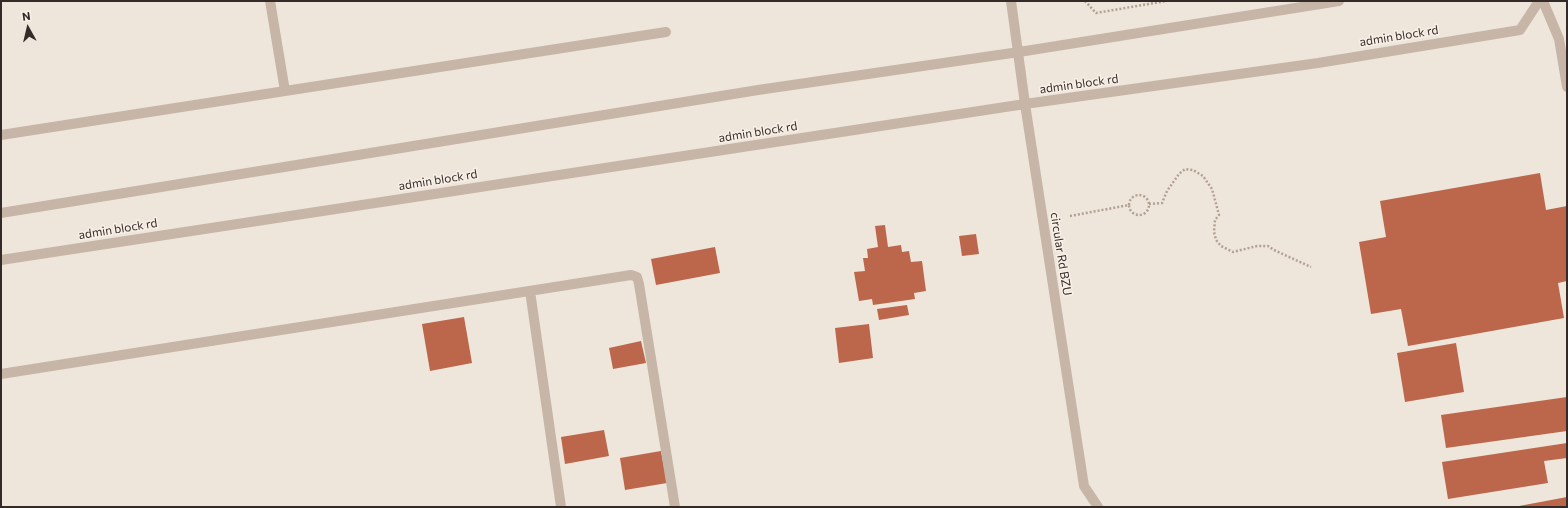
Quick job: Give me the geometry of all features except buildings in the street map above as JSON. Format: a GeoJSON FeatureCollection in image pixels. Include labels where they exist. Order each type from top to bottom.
{"type":"FeatureCollection","features":[{"type":"Feature","properties":{"kind":"street"},"geometry":{"type":"LineString","coordinates":[[270,1],[285,91]]}},
{"type":"Feature","properties":{"kind":"street","name":"circular Rd BZU"},"geometry":{"type":"LineString","coordinates":[[1011,1],[1025,104],[1084,486],[1098,507]]}},
{"type":"Feature","properties":{"kind":"street"},"geometry":{"type":"LineString","coordinates":[[1,213],[758,90],[1019,52],[1339,1]]}},
{"type":"Feature","properties":{"kind":"street","name":"admin block rd"},"geometry":{"type":"LineString","coordinates":[[1,260],[1025,104],[1318,63],[1520,30],[1539,1]]}},
{"type":"Feature","properties":{"kind":"street"},"geometry":{"type":"LineString","coordinates":[[1543,1],[1559,39],[1567,87]]}},
{"type":"Feature","properties":{"kind":"street"},"geometry":{"type":"LineString","coordinates":[[1,135],[666,32]]}},
{"type":"Feature","properties":{"kind":"street"},"geometry":{"type":"LineString","coordinates":[[1,374],[631,275],[637,277],[675,507]]}},
{"type":"Feature","properties":{"kind":"street"},"geometry":{"type":"LineString","coordinates":[[530,291],[561,507]]}},
{"type":"Feature","properties":{"kind":"path"},"geometry":{"type":"LineString","coordinates":[[1085,1],[1096,13],[1166,1]]}},
{"type":"Feature","properties":{"kind":"path"},"geometry":{"type":"LineString","coordinates":[[1149,204],[1162,203],[1167,191],[1179,174],[1185,169],[1193,170],[1203,176],[1212,189],[1219,215],[1215,220],[1214,232],[1216,240],[1220,246],[1233,252],[1257,246],[1268,246],[1311,267]]}},
{"type":"Feature","properties":{"kind":"path"},"geometry":{"type":"LineString","coordinates":[[1070,216],[1129,205],[1134,197],[1140,195],[1146,198],[1149,207],[1146,213],[1140,216],[1133,214],[1129,208],[1129,205]]}}]}
